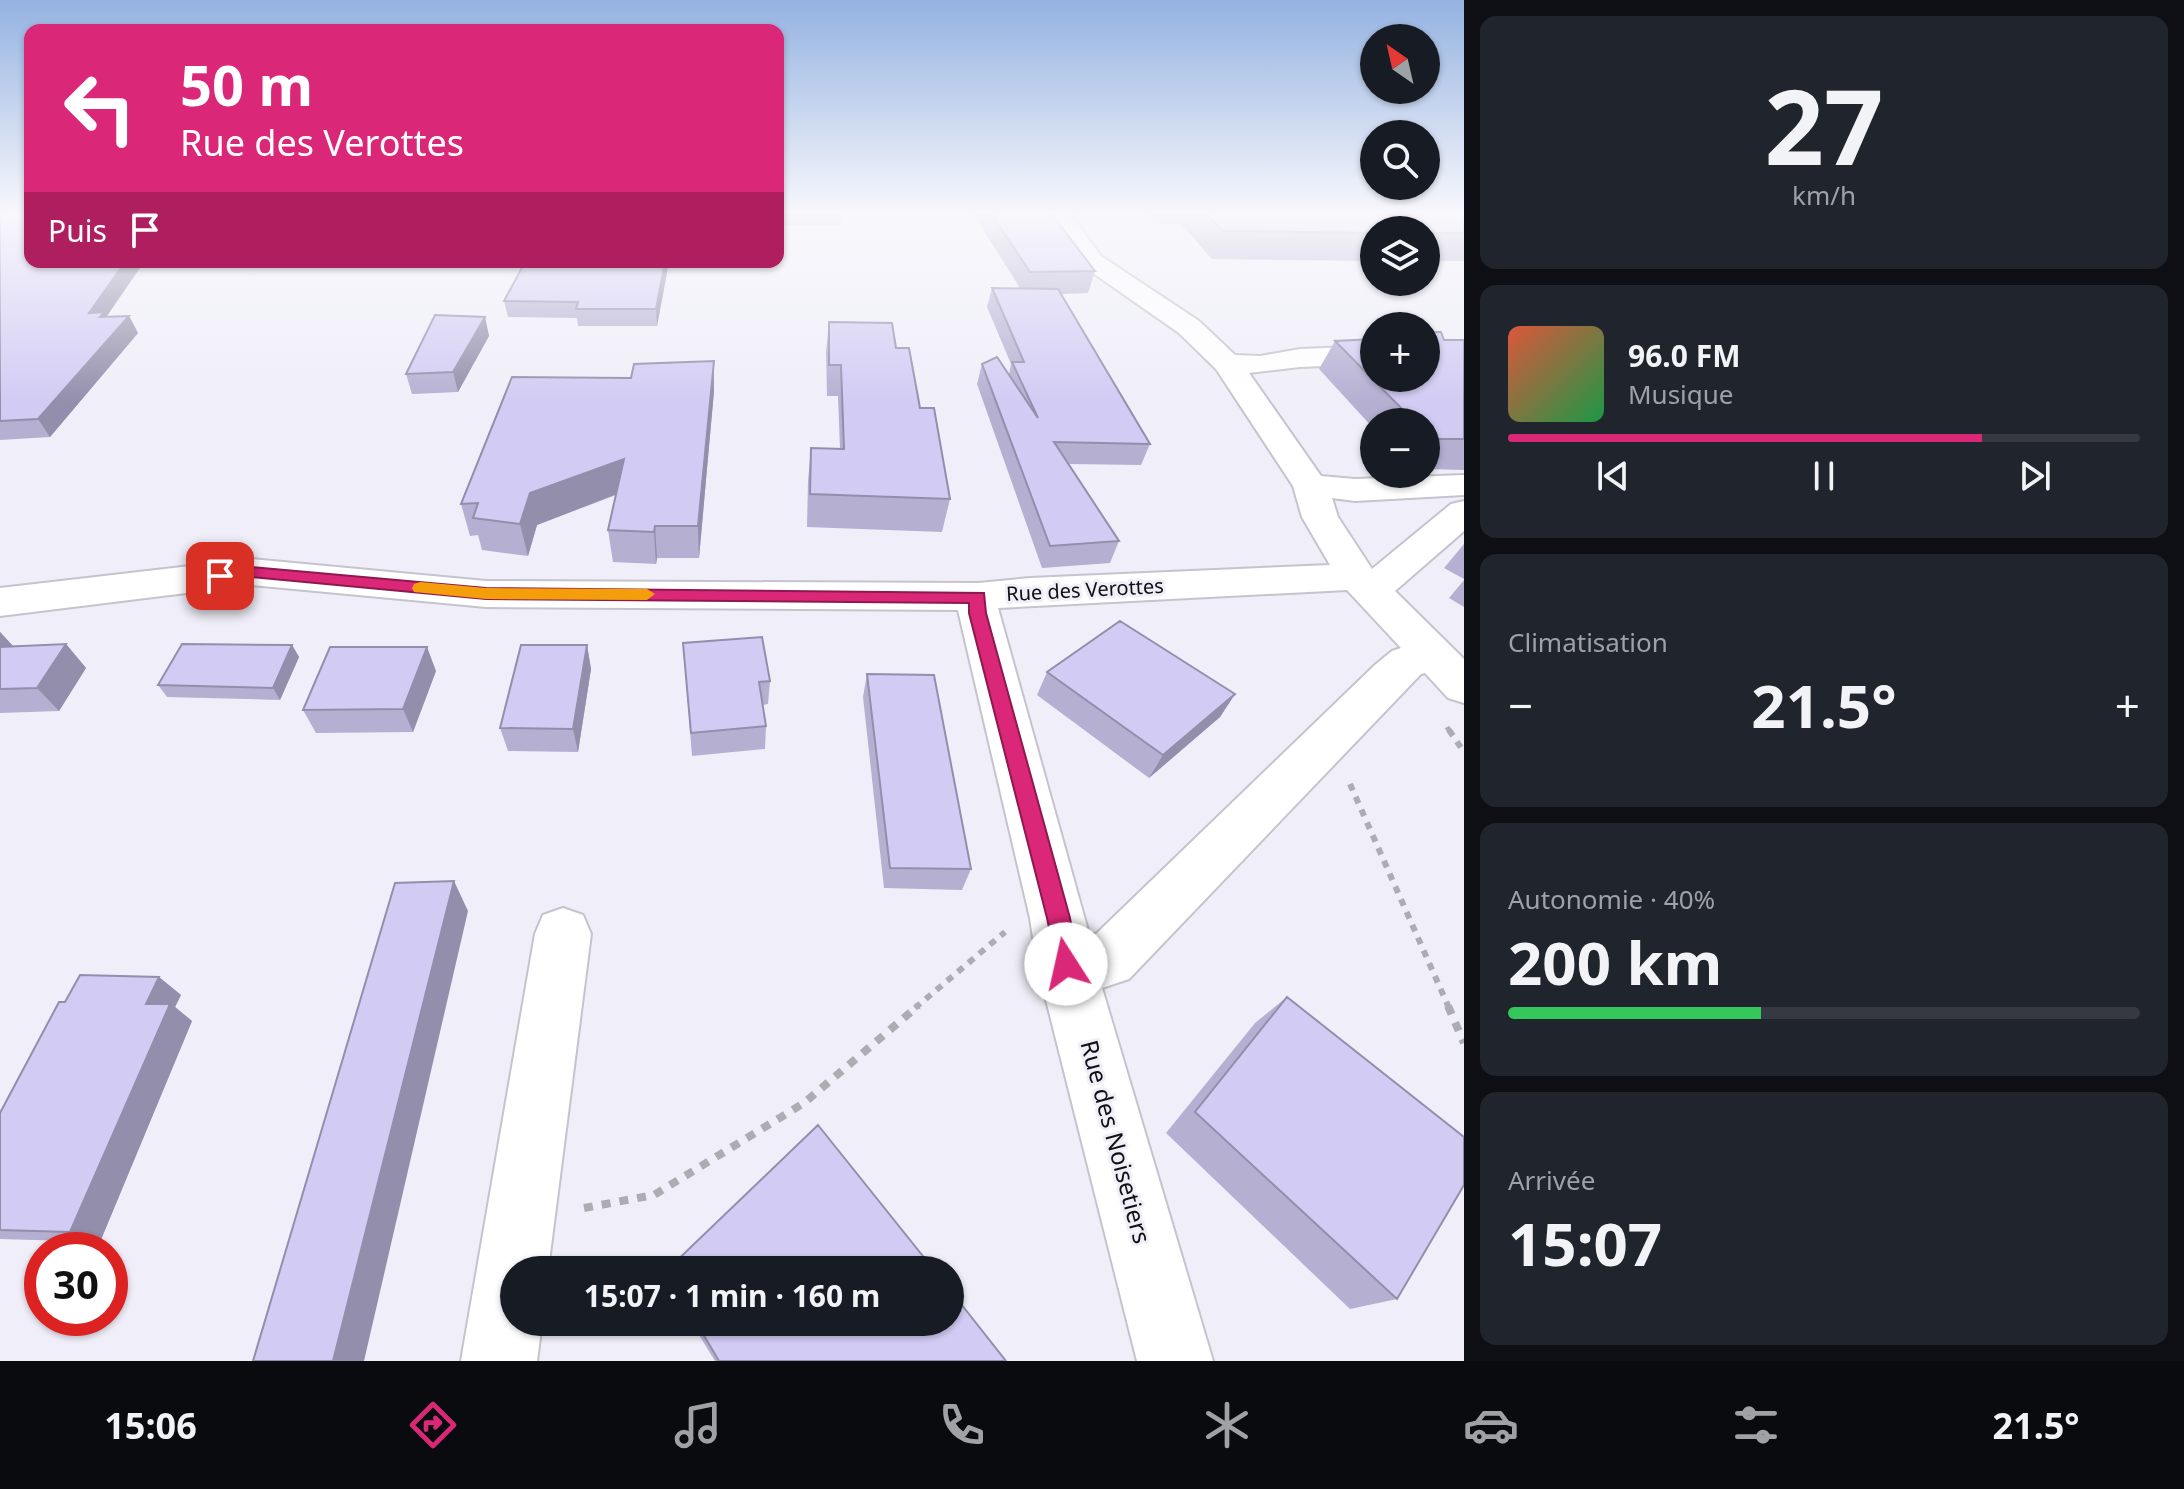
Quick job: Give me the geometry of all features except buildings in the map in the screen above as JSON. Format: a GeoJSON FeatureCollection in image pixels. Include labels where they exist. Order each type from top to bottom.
{"type":"FeatureCollection","features":[{"type":"Feature","properties":{"kind":"street"},"geometry":{"type":"LineString","coordinates":[[1113,276],[1189,327],[1227,363],[1310,486],[1320,517],[1363,585],[1448,671]]}},
{"type":"Feature","properties":{"kind":"street"},"geometry":{"type":"LineString","coordinates":[[1227,363],[1260,365],[1300,358],[1360,356]]}},
{"type":"Feature","properties":{"kind":"street"},"geometry":{"type":"LineString","coordinates":[[1310,486],[1355,490],[1464,485]]}},
{"type":"Feature","properties":{"kind":"street"},"geometry":{"type":"LineString","coordinates":[[1363,585],[1464,512]]}},
{"type":"Feature","properties":{"kind":"street","name":"Rue des Verottes"},"geometry":{"type":"LineString","coordinates":[[0,602],[251,572],[486,594],[978,597],[1030,591],[1363,585]]}},
{"type":"Feature","properties":{"kind":"street","name":"Rue des Noisetiers"},"geometry":{"type":"LineString","coordinates":[[978,597],[978,613],[1062,941],[1175,1361]]}},
{"type":"Feature","properties":{"kind":"street"},"geometry":{"type":"LineString","coordinates":[[1062,941],[1109,960],[1407,662],[1448,671]]}},
{"type":"Feature","properties":{"kind":"street"},"geometry":{"type":"LineString","coordinates":[[499,1361],[563,934]]}},
{"type":"Feature","properties":{"kind":"path"},"geometry":{"type":"LineString","coordinates":[[1324,743],[1356,794],[1464,1043]]}},
{"type":"Feature","properties":{"kind":"path"},"geometry":{"type":"LineString","coordinates":[[520,1219],[654,1195],[804,1103],[1021,918],[1062,941]]}},
{"type":"Feature","properties":{"kind":"slow traffic"},"geometry":{"type":"LineString","coordinates":[[420,588],[486,594],[647,594]]}},
{"type":"Feature","properties":{"kind":"route"},"geometry":{"type":"LineString","coordinates":[[220,576],[251,572],[486,594],[978,597],[978,613],[1058,918],[1066,964]]}}]}
